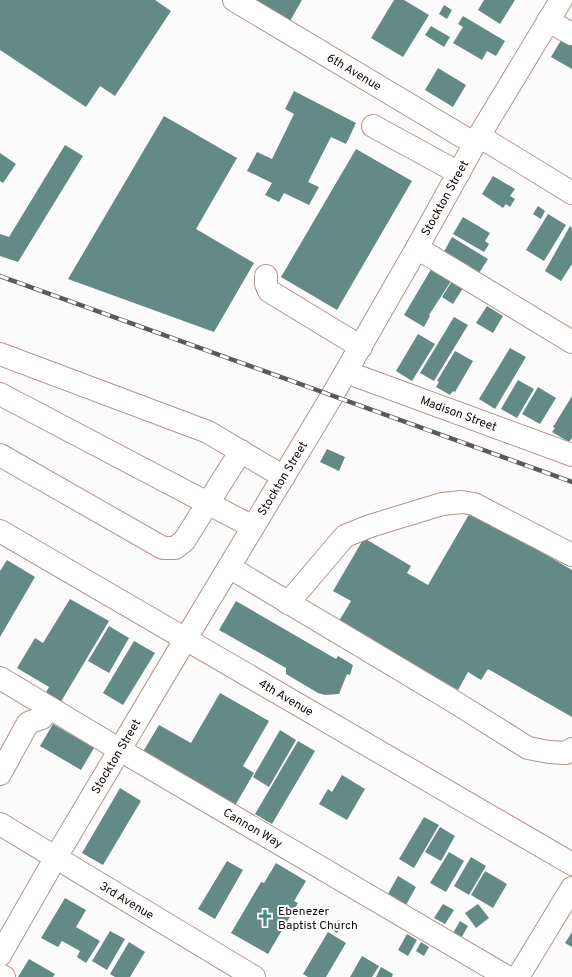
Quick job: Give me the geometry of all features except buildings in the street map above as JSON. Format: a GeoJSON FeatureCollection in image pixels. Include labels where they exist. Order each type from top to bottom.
{"type":"FeatureCollection","features":[{"type":"Feature","properties":{"kind":"street","name":"6th Avenue"},"geometry":{"type":"LineString","coordinates":[[234,0],[572,193]]}},
{"type":"Feature","properties":{"kind":"street","name":"Stockton Street"},"geometry":{"type":"LineString","coordinates":[[0,955],[56,857],[361,347],[477,140],[561,0]]}},
{"type":"Feature","properties":{"kind":"street"},"geometry":{"type":"LineString","coordinates":[[548,21],[572,34]]}},
{"type":"Feature","properties":{"kind":"street"},"geometry":{"type":"LineString","coordinates":[[373,126],[459,173]]}},
{"type":"Feature","properties":{"kind":"street"},"geometry":{"type":"LineString","coordinates":[[417,248],[572,342]]}},
{"type":"Feature","properties":{"kind":"street"},"geometry":{"type":"LineString","coordinates":[[266,276],[266,284],[269,291],[361,347]]}},
{"type":"Feature","properties":{"kind":"street"},"geometry":{"type":"LineString","coordinates":[[0,354],[208,432],[284,477]]}},
{"type":"Feature","properties":{"kind":"street","name":"Madison Street"},"geometry":{"type":"LineString","coordinates":[[346,372],[572,455]]}},
{"type":"Feature","properties":{"kind":"street"},"geometry":{"type":"LineString","coordinates":[[0,394],[253,527]]}},
{"type":"Feature","properties":{"kind":"street"},"geometry":{"type":"LineString","coordinates":[[0,455],[163,548],[175,548],[184,541],[241,451]]}},
{"type":"Feature","properties":{"kind":"street"},"geometry":{"type":"LineString","coordinates":[[288,603],[345,536],[370,526],[442,504],[462,502],[474,504],[572,555]]}},
{"type":"Feature","properties":{"kind":"street","name":"4th Avenue"},"geometry":{"type":"LineString","coordinates":[[2,538],[185,640],[572,864]]}},
{"type":"Feature","properties":{"kind":"street"},"geometry":{"type":"LineString","coordinates":[[229,567],[453,701],[528,748],[549,752],[566,753],[572,749]]}},
{"type":"Feature","properties":{"kind":"street","name":"Cannon Way"},"geometry":{"type":"LineString","coordinates":[[0,678],[506,977]]}},
{"type":"Feature","properties":{"kind":"street"},"geometry":{"type":"LineString","coordinates":[[0,774],[28,723],[42,718],[49,708]]}},
{"type":"Feature","properties":{"kind":"street","name":"3rd Avenue"},"geometry":{"type":"LineString","coordinates":[[0,824],[254,977]]}},
{"type":"Feature","properties":{"kind":"street"},"geometry":{"type":"LineString","coordinates":[[518,977],[572,888]]}},
{"type":"Feature","properties":{"kind":"street"},"geometry":{"type":"LineString","coordinates":[[0,975],[4,977]]}},
{"type":"Feature","properties":{"kind":"railway"},"geometry":{"type":"LineString","coordinates":[[0,276],[572,482]]}},
{"type":"Feature","properties":{"kind":"place","name":"Ebenezer Baptist Church"},"geometry":{"type":"Point","coordinates":[265,918]}}]}
